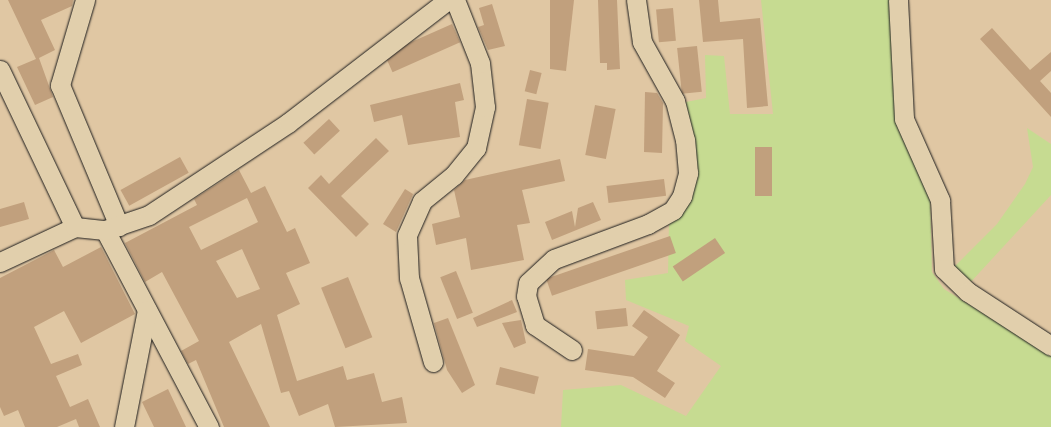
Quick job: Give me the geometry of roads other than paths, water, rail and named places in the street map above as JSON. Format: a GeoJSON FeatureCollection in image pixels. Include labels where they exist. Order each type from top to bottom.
{"type":"FeatureCollection","features":[{"type":"Feature","properties":{"kind":"street"},"geometry":{"type":"LineString","coordinates":[[86,0],[60,85],[112,228],[147,310],[209,427]]}},
{"type":"Feature","properties":{"kind":"street"},"geometry":{"type":"LineString","coordinates":[[0,262],[75,228],[112,228],[149,215],[288,123],[448,0]]}},
{"type":"Feature","properties":{"kind":"street"},"geometry":{"type":"LineString","coordinates":[[433,362],[409,278],[407,235],[422,201],[454,175],[476,148],[485,108],[480,63],[455,0]]}},
{"type":"Feature","properties":{"kind":"street"},"geometry":{"type":"LineString","coordinates":[[572,350],[536,326],[526,296],[528,283],[554,259],[666,214],[682,196],[688,173],[677,108],[642,42],[636,0]]}},
{"type":"Feature","properties":{"kind":"street"},"geometry":{"type":"LineString","coordinates":[[898,0],[904,119],[940,200],[944,269],[968,292],[1051,346]]}},
{"type":"Feature","properties":{"kind":"street"},"geometry":{"type":"LineString","coordinates":[[0,70],[75,228]]}},
{"type":"Feature","properties":{"kind":"street"},"geometry":{"type":"LineString","coordinates":[[124,427],[147,310]]}}]}
